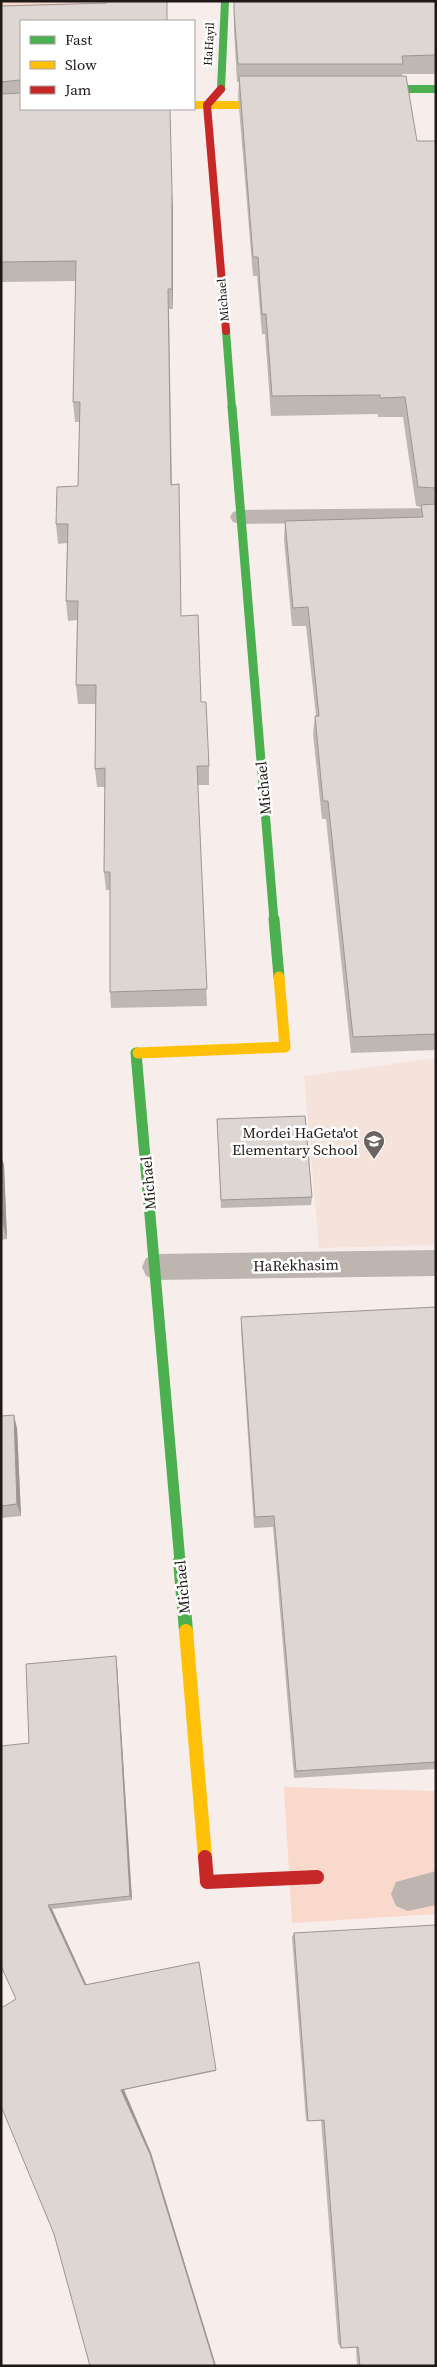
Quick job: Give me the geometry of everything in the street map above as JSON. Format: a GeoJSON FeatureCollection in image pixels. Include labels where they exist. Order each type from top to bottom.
{"type":"FeatureCollection","features":[{"type":"Feature","properties":{"kind":"street","name":"HaHayil"},"geometry":{"type":"LineString","coordinates":[[225,1],[226,89]]}},
{"type":"Feature","properties":{"kind":"street"},"geometry":{"type":"LineString","coordinates":[[203,89],[226,89]]}},
{"type":"Feature","properties":{"kind":"street"},"geometry":{"type":"LineString","coordinates":[[207,105],[226,89]]}},
{"type":"Feature","properties":{"kind":"street"},"geometry":{"type":"LineString","coordinates":[[358,89],[436,89]]}},
{"type":"Feature","properties":{"kind":"street"},"geometry":{"type":"LineString","coordinates":[[195,105],[286,105]]}},
{"type":"Feature","properties":{"kind":"street","name":"Michael"},"geometry":{"type":"LineString","coordinates":[[207,105],[285,1047],[136,1053],[156,1267],[207,1882],[317,1877]]}},
{"type":"Feature","properties":{"kind":"street"},"geometry":{"type":"LineString","coordinates":[[240,517],[436,515]]}},
{"type":"Feature","properties":{"kind":"street","name":"HaRekhasim"},"geometry":{"type":"LineString","coordinates":[[156,1267],[436,1262]]}},
{"type":"Feature","properties":{"kind":"shaded area"},"geometry":{"type":"Polygon","coordinates":[[[1,1],[83,1],[83,8],[1,9],[1,1]]]}},
{"type":"Feature","properties":{"kind":"shaded area","name":"Mordei HaGeta'ot Elementary School"},"geometry":{"type":"Polygon","coordinates":[[[436,1058],[436,1245],[319,1248],[304,1076],[436,1058]]]}},
{"type":"Feature","properties":{"kind":"shaded area"},"geometry":{"type":"Polygon","coordinates":[[[284,1787],[436,1791],[436,1914],[292,1923],[284,1787]]]}},
{"type":"Feature","properties":{"kind":"building"},"geometry":{"type":"Polygon","coordinates":[[[107,1],[167,1],[167,20],[20,20],[20,84],[19,80],[1,82],[1,6],[107,3],[107,1]]]}},
{"type":"Feature","properties":{"kind":"building"},"geometry":{"type":"Polygon","coordinates":[[[234,1],[436,1],[436,55],[402,56],[403,64],[238,64],[234,1]]]}},
{"type":"Feature","properties":{"kind":"building"},"geometry":{"type":"Polygon","coordinates":[[[239,76],[406,76],[417,141],[436,141],[436,488],[418,487],[405,397],[380,398],[380,395],[272,396],[266,314],[262,314],[258,257],[253,257],[239,76]]]}},
{"type":"Feature","properties":{"kind":"building"},"geometry":{"type":"Polygon","coordinates":[[[20,93],[20,110],[170,110],[172,289],[168,289],[171,485],[179,484],[181,616],[198,615],[201,702],[206,702],[209,766],[197,766],[207,989],[110,992],[110,872],[104,872],[105,768],[95,769],[96,685],[76,685],[78,601],[66,601],[68,524],[56,524],[57,487],[78,486],[80,402],[73,402],[76,261],[1,262],[1,94],[20,93]]]}},
{"type":"Feature","properties":{"kind":"building"},"geometry":{"type":"Polygon","coordinates":[[[436,504],[436,1034],[353,1037],[328,801],[323,801],[315,716],[319,716],[308,607],[293,608],[285,521],[423,517],[421,505],[436,504]]]}},
{"type":"Feature","properties":{"kind":"building"},"geometry":{"type":"Polygon","coordinates":[[[305,1116],[312,1197],[221,1200],[217,1119],[305,1116]]]}},
{"type":"Feature","properties":{"kind":"building"},"geometry":{"type":"Polygon","coordinates":[[[1,1182],[3,1224],[1,1224],[1,1182]]]}},
{"type":"Feature","properties":{"kind":"building"},"geometry":{"type":"Polygon","coordinates":[[[436,1307],[436,1762],[296,1771],[274,1516],[255,1517],[241,1317],[436,1307]]]}},
{"type":"Feature","properties":{"kind":"building"},"geometry":{"type":"Polygon","coordinates":[[[14,1415],[17,1504],[1,1506],[1,1416],[14,1415]]]}},
{"type":"Feature","properties":{"kind":"building"},"geometry":{"type":"Polygon","coordinates":[[[116,1656],[130,1896],[48,1905],[85,1985],[199,1962],[216,2070],[121,2090],[150,2154],[215,2366],[90,2366],[54,2234],[1,2106],[1,2008],[16,1999],[1,1966],[1,1746],[29,1743],[26,1664],[116,1656]]]}},
{"type":"Feature","properties":{"kind":"building"},"geometry":{"type":"Polygon","coordinates":[[[436,1925],[436,2366],[360,2366],[358,2347],[341,2348],[324,2120],[308,2121],[294,1933],[436,1925]]]}},
{"type":"Feature","properties":{"kind":"traffic: fast"},"geometry":{"type":"LineString","coordinates":[[221,89],[225,1]]}},
{"type":"Feature","properties":{"kind":"traffic: fast"},"geometry":{"type":"LineString","coordinates":[[370,89],[436,89]]}},
{"type":"Feature","properties":{"kind":"traffic: fast"},"geometry":{"type":"LineString","coordinates":[[226,331],[279,977]]}},
{"type":"Feature","properties":{"kind":"traffic: fast"},"geometry":{"type":"LineString","coordinates":[[138,1053],[136,1053],[186,1631]]}},
{"type":"Feature","properties":{"kind":"traffic: slow"},"geometry":{"type":"LineString","coordinates":[[195,105],[277,105]]}},
{"type":"Feature","properties":{"kind":"traffic: slow"},"geometry":{"type":"LineString","coordinates":[[138,1053],[285,1047],[279,977]]}},
{"type":"Feature","properties":{"kind":"traffic: slow"},"geometry":{"type":"LineString","coordinates":[[186,1631],[205,1857]]}},
{"type":"Feature","properties":{"kind":"traffic: jam"},"geometry":{"type":"LineString","coordinates":[[221,89],[207,105],[226,331]]}},
{"type":"Feature","properties":{"kind":"traffic: jam"},"geometry":{"type":"LineString","coordinates":[[205,1857],[207,1882],[317,1877]]}},
{"type":"Feature","properties":{"kind":"place","name":"Mordei HaGeta'ot Elementary School"},"geometry":{"type":"Point","coordinates":[374,1160]}}]}
